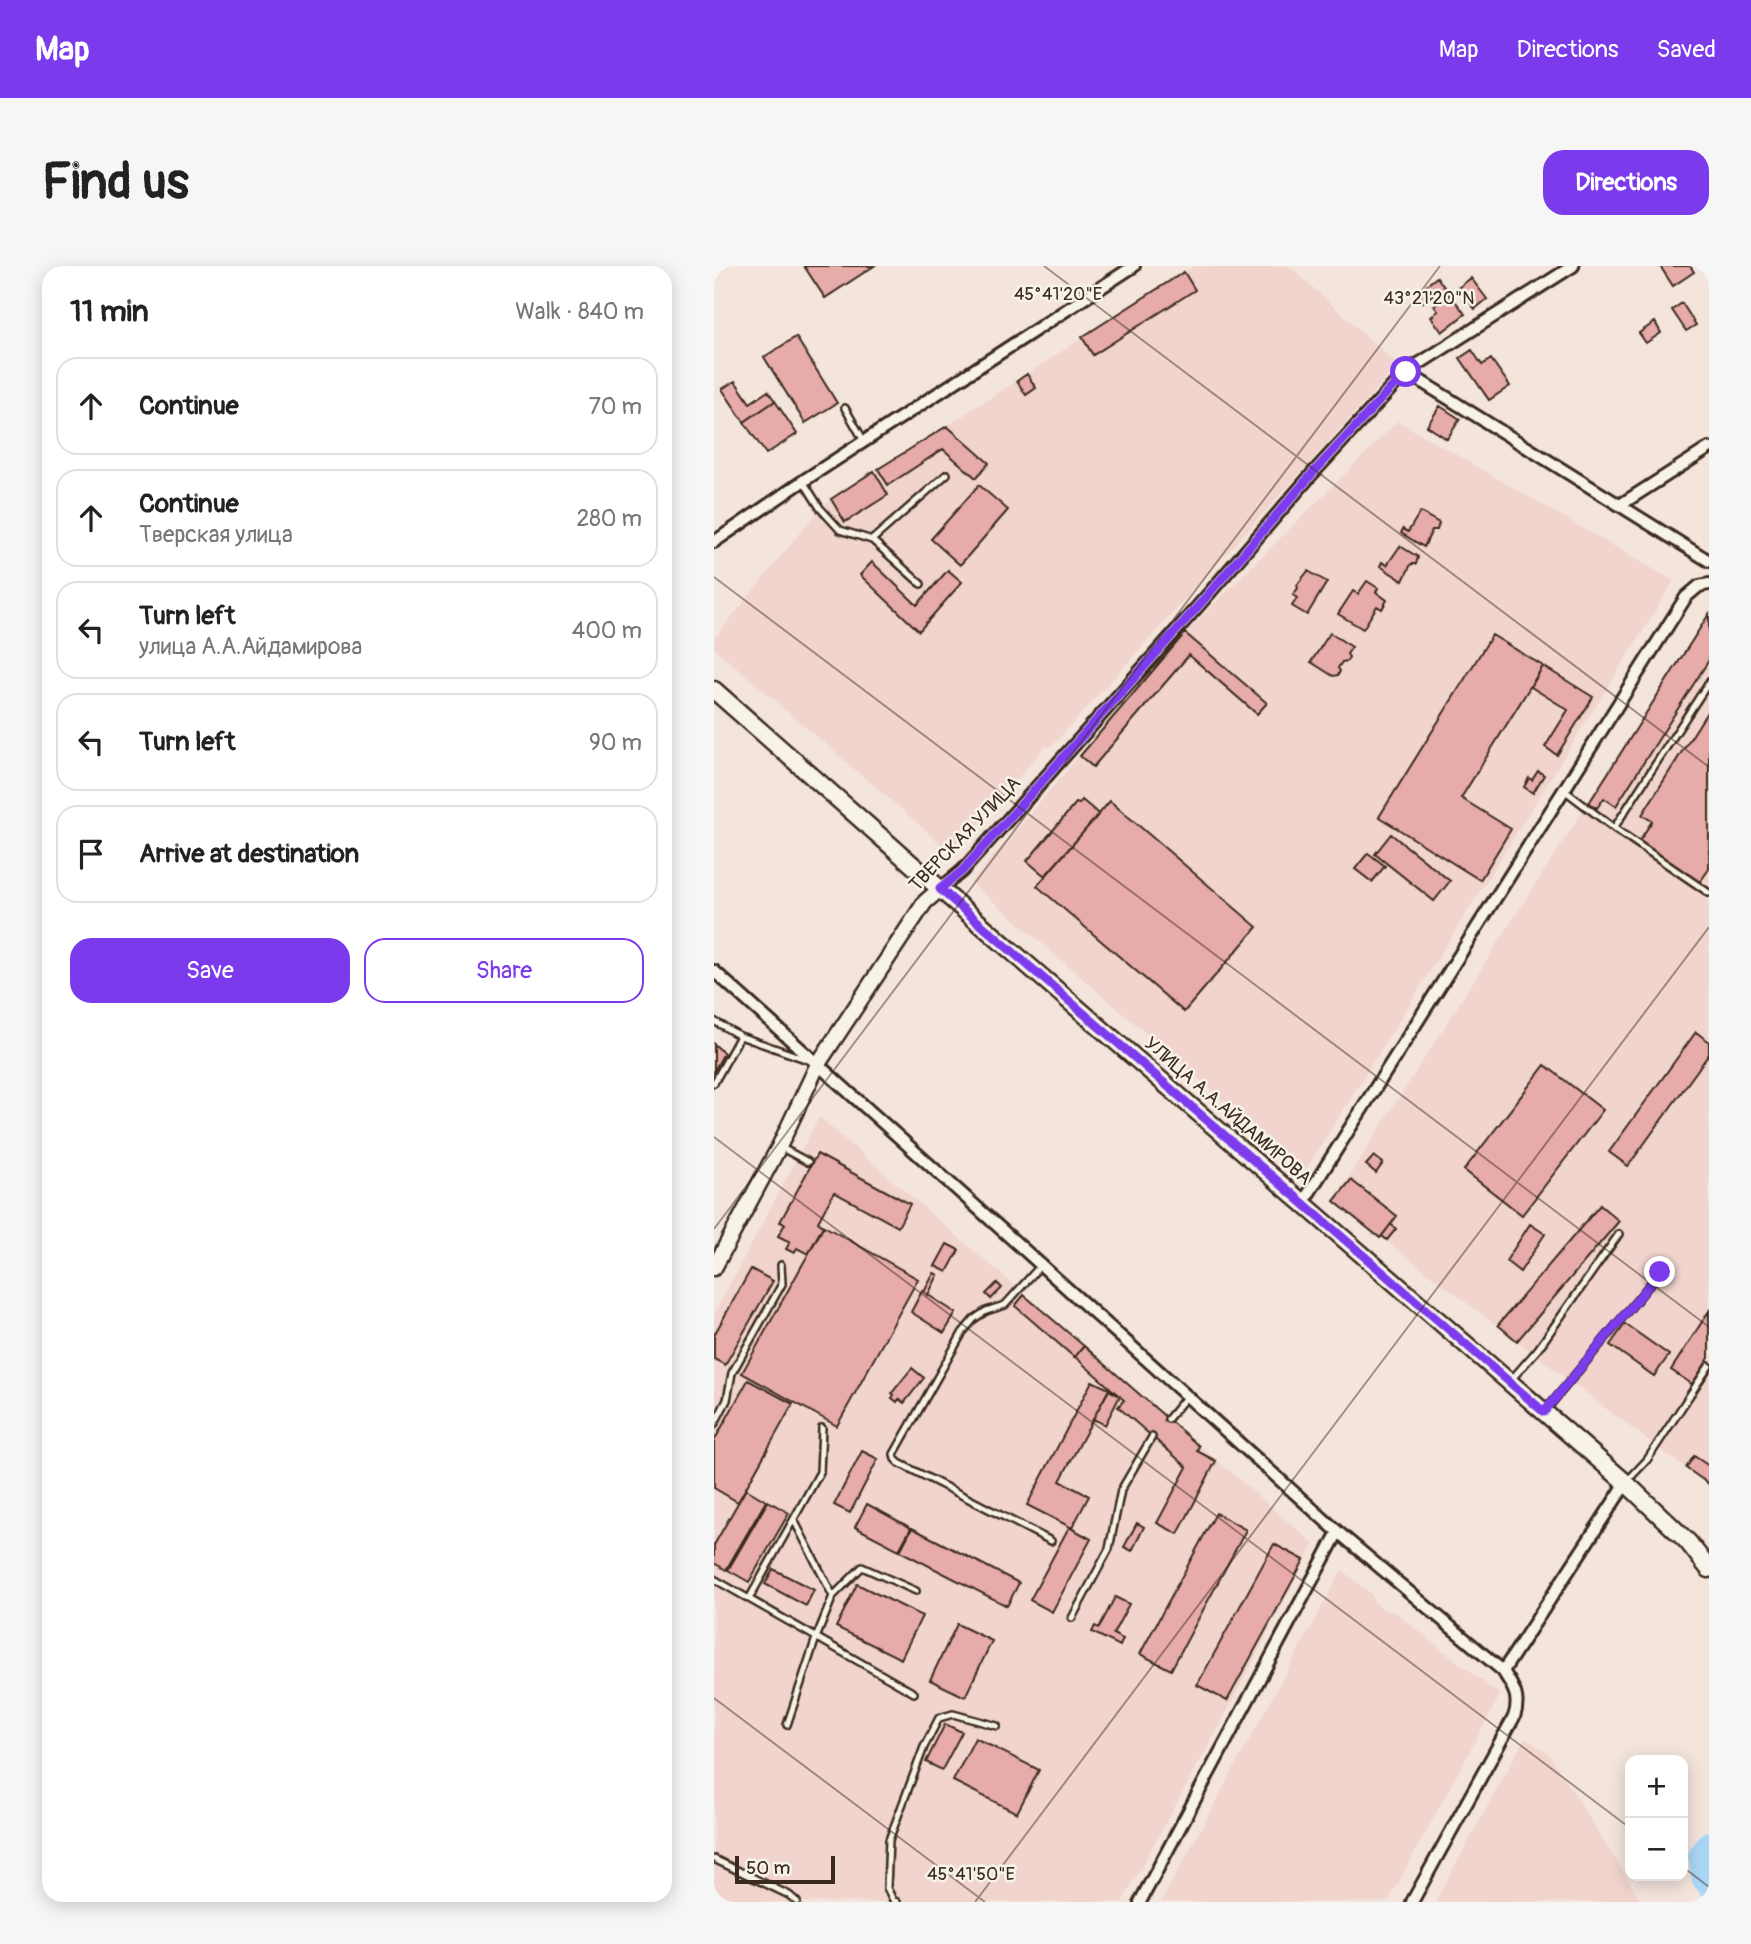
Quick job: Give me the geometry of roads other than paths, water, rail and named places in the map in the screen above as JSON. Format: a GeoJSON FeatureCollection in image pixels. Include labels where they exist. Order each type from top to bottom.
{"type":"FeatureCollection","features":[{"type":"Feature","properties":{"kind":"main road","name":"УЛИЦА А.А.АЙДАМИРОВА"},"geometry":{"type":"LineString","coordinates":[[714,690],[1626,1483],[1688,1542],[1709,1569]]}},
{"type":"Feature","properties":{"kind":"street"},"geometry":{"type":"LineString","coordinates":[[714,542],[803,481],[1134,266]]}},
{"type":"Feature","properties":{"kind":"street","name":"ТВЕРСКАЯ УЛИЦА"},"geometry":{"type":"LineString","coordinates":[[714,1268],[779,1147],[818,1064],[925,902],[962,871],[1312,474],[1406,372],[1573,266]]}},
{"type":"Feature","properties":{"kind":"street"},"geometry":{"type":"LineString","coordinates":[[1406,372],[1709,561]]}},
{"type":"Feature","properties":{"kind":"street"},"geometry":{"type":"LineString","coordinates":[[1620,505],[1709,448]]}},
{"type":"Feature","properties":{"kind":"street"},"geometry":{"type":"LineString","coordinates":[[1302,1204],[1686,597],[1699,586],[1709,584]]}},
{"type":"Feature","properties":{"kind":"street"},"geometry":{"type":"LineString","coordinates":[[714,971],[1338,1532],[1503,1671],[1517,1692],[1518,1706],[1514,1717],[1412,1902]]}},
{"type":"Feature","properties":{"kind":"street"},"geometry":{"type":"LineString","coordinates":[[1503,1671],[1626,1483]]}},
{"type":"Feature","properties":{"kind":"street"},"geometry":{"type":"LineString","coordinates":[[1140,1902],[1338,1532]]}},
{"type":"Feature","properties":{"kind":"lane"},"geometry":{"type":"LineString","coordinates":[[845,408],[864,441]]}},
{"type":"Feature","properties":{"kind":"lane"},"geometry":{"type":"LineString","coordinates":[[872,540],[947,474]]}},
{"type":"Feature","properties":{"kind":"lane"},"geometry":{"type":"LineString","coordinates":[[803,481],[820,508],[840,530],[872,540],[921,584]]}},
{"type":"Feature","properties":{"kind":"lane"},"geometry":{"type":"LineString","coordinates":[[1614,828],[1709,682]]}},
{"type":"Feature","properties":{"kind":"lane"},"geometry":{"type":"LineString","coordinates":[[1564,790],[1709,893]]}},
{"type":"Feature","properties":{"kind":"lane"},"geometry":{"type":"LineString","coordinates":[[714,1021],[740,1036],[818,1064]]}},
{"type":"Feature","properties":{"kind":"lane"},"geometry":{"type":"LineString","coordinates":[[714,1083],[740,1036]]}},
{"type":"Feature","properties":{"kind":"lane"},"geometry":{"type":"LineString","coordinates":[[779,1147],[808,1162]]}},
{"type":"Feature","properties":{"kind":"lane"},"geometry":{"type":"LineString","coordinates":[[1509,1382],[1538,1349],[1619,1234]]}},
{"type":"Feature","properties":{"kind":"lane"},"geometry":{"type":"LineString","coordinates":[[714,1425],[727,1400],[732,1373],[782,1284],[781,1265]]}},
{"type":"Feature","properties":{"kind":"lane"},"geometry":{"type":"LineString","coordinates":[[1041,1265],[1006,1305],[986,1311],[968,1326],[894,1454],[898,1463],[1051,1541]]}},
{"type":"Feature","properties":{"kind":"lane"},"geometry":{"type":"LineString","coordinates":[[1544,1412],[1660,1272]]}},
{"type":"Feature","properties":{"kind":"lane"},"geometry":{"type":"LineString","coordinates":[[1626,1483],[1647,1461],[1709,1366]]}},
{"type":"Feature","properties":{"kind":"lane"},"geometry":{"type":"LineString","coordinates":[[1168,1419],[1187,1396]]}},
{"type":"Feature","properties":{"kind":"lane"},"geometry":{"type":"LineString","coordinates":[[749,1599],[820,1472],[822,1428]]}},
{"type":"Feature","properties":{"kind":"lane"},"geometry":{"type":"LineString","coordinates":[[1072,1618],[1109,1549],[1121,1490],[1152,1437]]}},
{"type":"Feature","properties":{"kind":"lane"},"geometry":{"type":"LineString","coordinates":[[794,1520],[833,1596]]}},
{"type":"Feature","properties":{"kind":"lane"},"geometry":{"type":"LineString","coordinates":[[787,1725],[833,1596],[862,1567],[916,1591]]}},
{"type":"Feature","properties":{"kind":"lane"},"geometry":{"type":"LineString","coordinates":[[714,1579],[914,1693]]}},
{"type":"Feature","properties":{"kind":"lane"},"geometry":{"type":"LineString","coordinates":[[897,1902],[887,1888],[889,1840],[939,1718],[953,1714],[998,1726]]}},
{"type":"Feature","properties":{"kind":"lane"},"geometry":{"type":"LineString","coordinates":[[714,1859],[789,1895],[797,1902]]}},
{"type":"Feature","properties":{"kind":"waterway"},"geometry":{"type":"LineString","coordinates":[[1709,1843],[1700,1856],[1704,1879],[1709,1886]]}}]}
